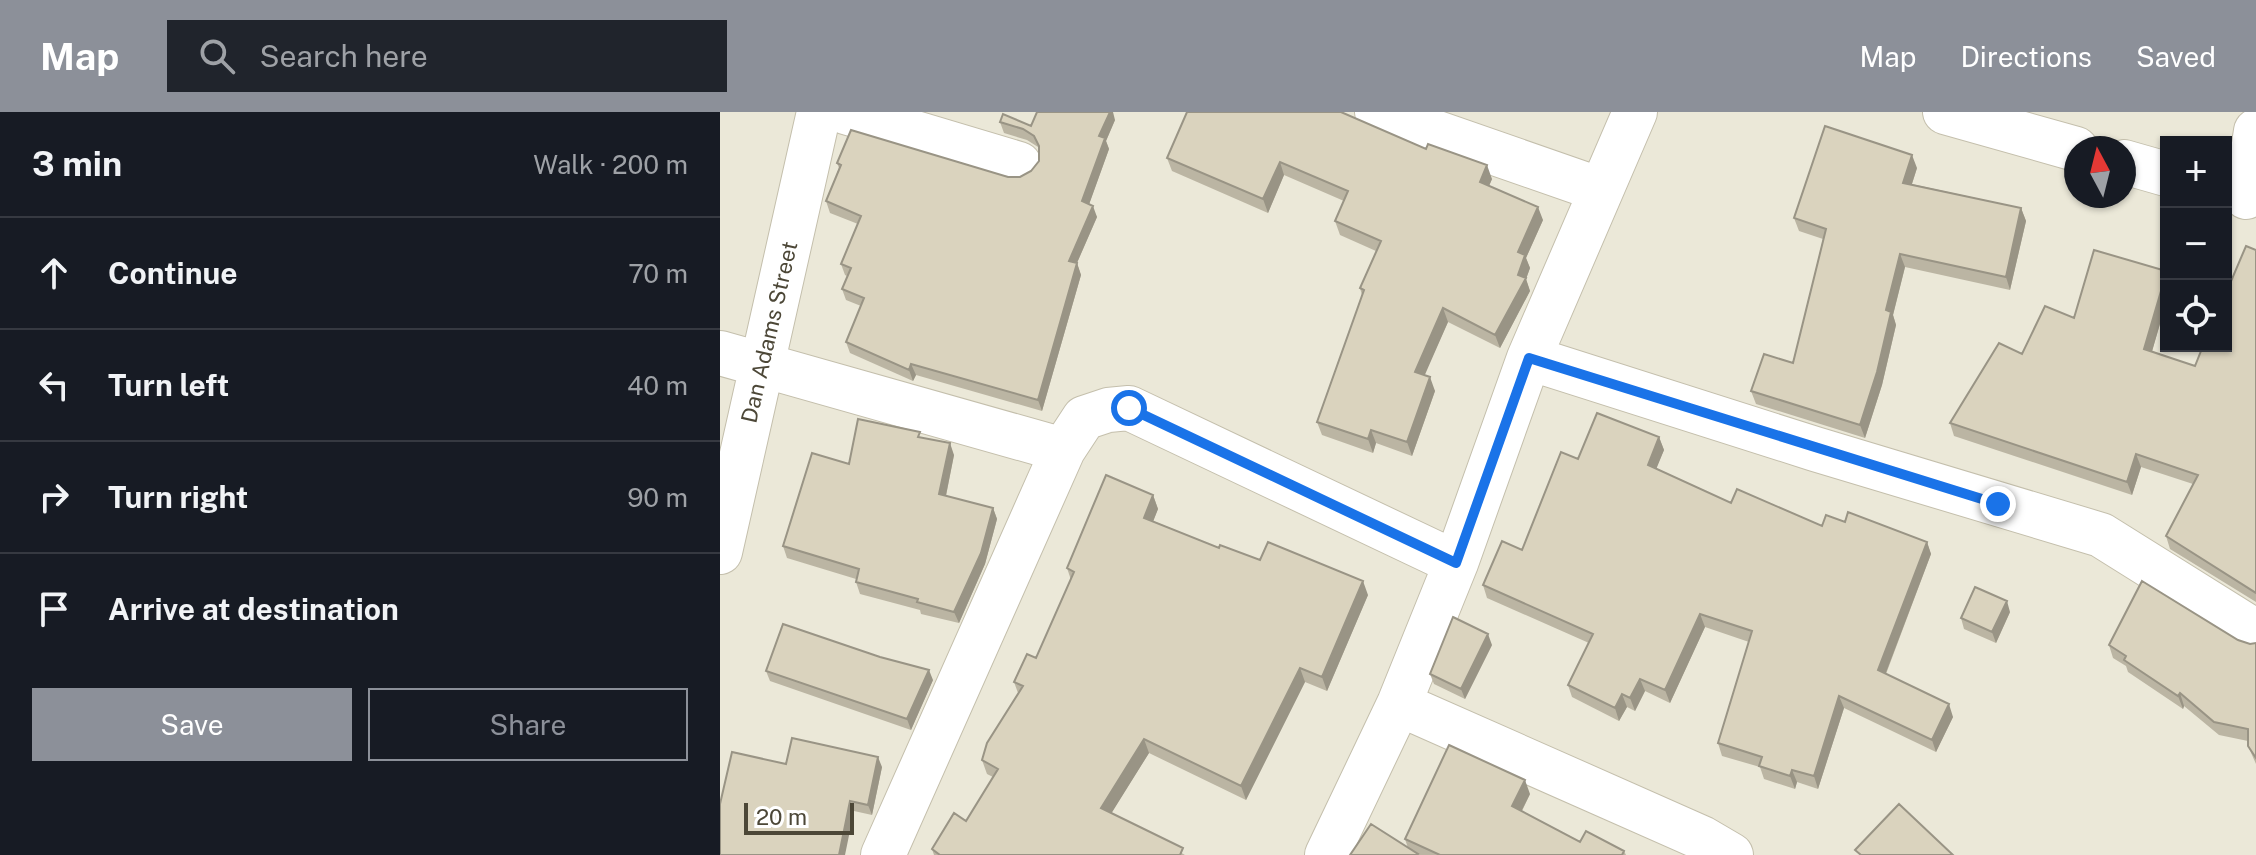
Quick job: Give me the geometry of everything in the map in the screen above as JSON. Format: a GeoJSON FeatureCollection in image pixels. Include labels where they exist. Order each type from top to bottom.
{"type":"FeatureCollection","features":[{"type":"Feature","properties":{"kind":"street","name":"Dan Adams Street"},"geometry":{"type":"LineString","coordinates":[[720,552],[819,112]]}},
{"type":"Feature","properties":{"kind":"street"},"geometry":{"type":"LineString","coordinates":[[845,112],[1019,164]]}},
{"type":"Feature","properties":{"kind":"street"},"geometry":{"type":"LineString","coordinates":[[1377,112],[1601,190]]}},
{"type":"Feature","properties":{"kind":"street"},"geometry":{"type":"LineString","coordinates":[[1327,855],[1399,704],[1456,563],[1529,358],[1635,112]]}},
{"type":"Feature","properties":{"kind":"street"},"geometry":{"type":"LineString","coordinates":[[1945,112],[2064,146]]}},
{"type":"Feature","properties":{"kind":"street"},"geometry":{"type":"LineString","coordinates":[[2243,196],[2256,131]]}},
{"type":"Feature","properties":{"kind":"street"},"geometry":{"type":"LineString","coordinates":[[2136,165],[2160,172]]}},
{"type":"Feature","properties":{"kind":"street"},"geometry":{"type":"LineString","coordinates":[[720,353],[1063,450]]}},
{"type":"Feature","properties":{"kind":"street"},"geometry":{"type":"LineString","coordinates":[[1529,358],[2101,535],[2256,632]]}},
{"type":"Feature","properties":{"kind":"street"},"geometry":{"type":"LineString","coordinates":[[883,855],[1063,450],[1084,418],[1108,410],[1129,408],[1456,563]]}},
{"type":"Feature","properties":{"kind":"street"},"geometry":{"type":"LineString","coordinates":[[1399,704],[1702,838],[1731,855]]}},
{"type":"Feature","properties":{"kind":"shaded area"},"geometry":{"type":"Polygon","coordinates":[[[720,112],[2256,112],[2256,855],[720,855],[720,112]]]}},
{"type":"Feature","properties":{"kind":"building"},"geometry":{"type":"Polygon","coordinates":[[[1037,112],[1110,112],[1099,136],[1105,138],[1082,201],[1093,206],[1069,261],[1077,263],[1038,400],[911,364],[909,370],[846,342],[864,298],[842,289],[851,268],[841,264],[861,216],[826,201],[851,130],[1008,177],[1020,177],[1031,171],[1039,161],[1039,146],[1034,136],[1023,129],[1000,122],[1003,114],[1031,126],[1037,112]]]}},
{"type":"Feature","properties":{"kind":"building"},"geometry":{"type":"Polygon","coordinates":[[[1187,112],[1341,112],[1426,149],[1428,144],[1487,165],[1480,182],[1538,207],[1518,252],[1525,255],[1518,275],[1526,278],[1495,335],[1443,308],[1415,372],[1430,377],[1407,442],[1371,430],[1368,439],[1317,422],[1364,290],[1360,288],[1381,241],[1335,221],[1348,191],[1280,162],[1263,199],[1167,158],[1187,112]]]}},
{"type":"Feature","properties":{"kind":"building"},"geometry":{"type":"Polygon","coordinates":[[[1825,126],[1912,155],[1903,183],[2021,208],[2006,277],[1900,254],[1886,310],[1891,312],[1877,372],[1860,425],[1751,391],[1764,354],[1793,363],[1826,229],[1794,218],[1825,126]]]}},
{"type":"Feature","properties":{"kind":"building"},"geometry":{"type":"Polygon","coordinates":[[[2246,246],[2256,250],[2256,593],[2166,536],[2198,475],[2136,454],[2127,482],[1950,423],[1999,343],[2022,354],[2045,306],[2074,318],[2094,250],[2160,269],[2160,294],[2144,349],[2195,366],[2201,352],[2232,352],[2232,279],[2246,246]]]}},
{"type":"Feature","properties":{"kind":"building"},"geometry":{"type":"Polygon","coordinates":[[[1597,413],[1659,437],[1648,465],[1731,503],[1737,489],[1822,526],[1826,515],[1845,522],[1848,512],[1927,542],[1878,670],[1949,704],[1932,740],[1839,696],[1814,776],[1792,770],[1790,776],[1759,766],[1762,757],[1718,743],[1752,631],[1700,614],[1665,690],[1640,679],[1630,698],[1622,694],[1615,708],[1568,685],[1593,634],[1483,585],[1502,541],[1522,550],[1561,452],[1578,459],[1597,413]]]}},
{"type":"Feature","properties":{"kind":"building"},"geometry":{"type":"Polygon","coordinates":[[[858,419],[920,432],[918,437],[950,443],[939,494],[993,508],[981,553],[954,612],[856,582],[859,569],[783,546],[812,453],[849,464],[858,419]]]}},
{"type":"Feature","properties":{"kind":"building"},"geometry":{"type":"Polygon","coordinates":[[[1106,475],[1153,495],[1144,518],[1219,548],[1220,545],[1260,560],[1268,542],[1363,581],[1322,677],[1300,668],[1241,786],[1144,739],[1101,808],[1183,848],[1180,855],[940,855],[932,849],[954,813],[966,821],[998,769],[982,760],[987,743],[1023,686],[1014,682],[1027,654],[1036,658],[1074,572],[1067,568],[1106,475]]]}},
{"type":"Feature","properties":{"kind":"building"},"geometry":{"type":"Polygon","coordinates":[[[2142,581],[2238,640],[2256,643],[2256,758],[2248,746],[2248,729],[2214,722],[2180,693],[2178,696],[2124,660],[2126,656],[2109,645],[2142,581]]]}},
{"type":"Feature","properties":{"kind":"building"},"geometry":{"type":"Polygon","coordinates":[[[1975,587],[2007,601],[1992,632],[1961,618],[1975,587]]]}},
{"type":"Feature","properties":{"kind":"building"},"geometry":{"type":"Polygon","coordinates":[[[1453,617],[1488,634],[1461,689],[1430,674],[1453,617]]]}},
{"type":"Feature","properties":{"kind":"building"},"geometry":{"type":"Polygon","coordinates":[[[783,624],[929,670],[907,719],[766,671],[783,624]]]}},
{"type":"Feature","properties":{"kind":"building"},"geometry":{"type":"Polygon","coordinates":[[[792,738],[878,757],[868,805],[850,801],[839,855],[720,855],[720,804],[732,752],[786,764],[792,738]]]}},
{"type":"Feature","properties":{"kind":"building"},"geometry":{"type":"Polygon","coordinates":[[[1449,745],[1525,780],[1512,806],[1580,842],[1586,831],[1624,851],[1622,855],[1440,855],[1405,839],[1449,745]]]}},
{"type":"Feature","properties":{"kind":"building"},"geometry":{"type":"Polygon","coordinates":[[[1899,804],[1953,855],[1861,855],[1855,850],[1899,804]]]}},
{"type":"Feature","properties":{"kind":"building"},"geometry":{"type":"Polygon","coordinates":[[[1371,824],[1418,854],[1350,855],[1371,824]]]}},
{"type":"Feature","properties":{"kind":"route"},"geometry":{"type":"LineString","coordinates":[[1129,408],[1456,563],[1529,358],[1998,504]]}}]}
